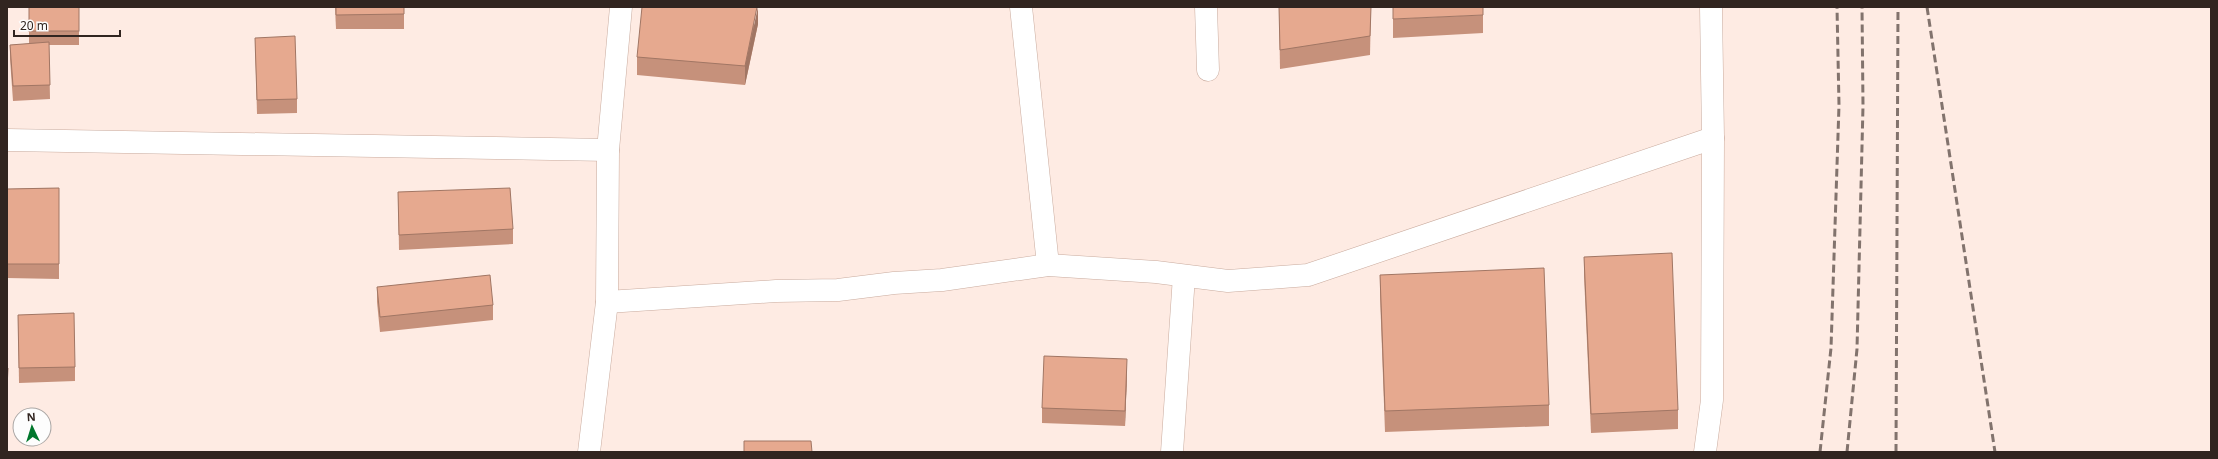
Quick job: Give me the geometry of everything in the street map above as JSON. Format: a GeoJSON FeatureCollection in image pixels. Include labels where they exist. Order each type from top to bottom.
{"type":"FeatureCollection","features":[{"type":"Feature","properties":{"kind":"street"},"geometry":{"type":"LineString","coordinates":[[589,452],[607,302],[608,150],[621,7]]}},
{"type":"Feature","properties":{"kind":"street"},"geometry":{"type":"LineString","coordinates":[[1021,7],[1048,265]]}},
{"type":"Feature","properties":{"kind":"street"},"geometry":{"type":"LineString","coordinates":[[1206,7],[1208,70]]}},
{"type":"Feature","properties":{"kind":"street"},"geometry":{"type":"LineString","coordinates":[[1705,452],[1712,400],[1713,138],[1711,7]]}},
{"type":"Feature","properties":{"kind":"street"},"geometry":{"type":"LineString","coordinates":[[607,302],[776,291],[838,290],[894,283],[942,280],[1048,265],[1228,281],[1308,275],[1713,138]]}},
{"type":"Feature","properties":{"kind":"street"},"geometry":{"type":"LineString","coordinates":[[7,140],[608,150]]}},
{"type":"Feature","properties":{"kind":"street"},"geometry":{"type":"LineString","coordinates":[[1172,452],[1184,276]]}},
{"type":"Feature","properties":{"kind":"building"},"geometry":{"type":"Polygon","coordinates":[[[29,7],[79,7],[79,31],[29,31],[29,7]]]}},
{"type":"Feature","properties":{"kind":"building"},"geometry":{"type":"Polygon","coordinates":[[[336,7],[404,7],[404,14],[336,15],[336,7]]]}},
{"type":"Feature","properties":{"kind":"building"},"geometry":{"type":"Polygon","coordinates":[[[642,7],[757,7],[745,66],[637,57],[642,7]]]}},
{"type":"Feature","properties":{"kind":"building"},"geometry":{"type":"Polygon","coordinates":[[[1279,7],[1371,7],[1370,36],[1280,50],[1279,7]]]}},
{"type":"Feature","properties":{"kind":"building"},"geometry":{"type":"Polygon","coordinates":[[[1393,7],[1483,7],[1483,15],[1393,19],[1393,7]]]}},
{"type":"Feature","properties":{"kind":"building"},"geometry":{"type":"Polygon","coordinates":[[[295,36],[297,99],[257,100],[255,38],[295,36]]]}},
{"type":"Feature","properties":{"kind":"building"},"geometry":{"type":"Polygon","coordinates":[[[49,42],[50,85],[13,86],[10,45],[49,42]]]}},
{"type":"Feature","properties":{"kind":"building"},"geometry":{"type":"Polygon","coordinates":[[[59,188],[59,264],[7,264],[7,189],[59,188]]]}},
{"type":"Feature","properties":{"kind":"building"},"geometry":{"type":"Polygon","coordinates":[[[510,188],[513,229],[399,235],[398,192],[510,188]]]}},
{"type":"Feature","properties":{"kind":"building"},"geometry":{"type":"Polygon","coordinates":[[[1672,253],[1678,410],[1591,414],[1584,257],[1672,253]]]}},
{"type":"Feature","properties":{"kind":"building"},"geometry":{"type":"Polygon","coordinates":[[[1544,268],[1549,405],[1385,411],[1380,275],[1544,268]]]}},
{"type":"Feature","properties":{"kind":"building"},"geometry":{"type":"Polygon","coordinates":[[[490,275],[493,305],[380,317],[377,287],[490,275]]]}},
{"type":"Feature","properties":{"kind":"building"},"geometry":{"type":"Polygon","coordinates":[[[74,313],[75,367],[19,368],[18,315],[74,313]]]}},
{"type":"Feature","properties":{"kind":"building"},"geometry":{"type":"Polygon","coordinates":[[[1044,356],[1127,359],[1125,411],[1042,408],[1044,356]]]}},
{"type":"Feature","properties":{"kind":"building"},"geometry":{"type":"Polygon","coordinates":[[[744,441],[811,441],[812,452],[744,452],[744,441]]]}},
{"type":"Feature","properties":{"kind":"railway"},"geometry":{"type":"LineString","coordinates":[[1820,452],[1831,348],[1839,105],[1837,7]]}},
{"type":"Feature","properties":{"kind":"railway"},"geometry":{"type":"LineString","coordinates":[[1847,452],[1857,349],[1863,106],[1862,7]]}},
{"type":"Feature","properties":{"kind":"railway"},"geometry":{"type":"LineString","coordinates":[[1896,452],[1898,7]]}},
{"type":"Feature","properties":{"kind":"railway"},"geometry":{"type":"LineString","coordinates":[[1927,7],[1995,452]]}}]}
